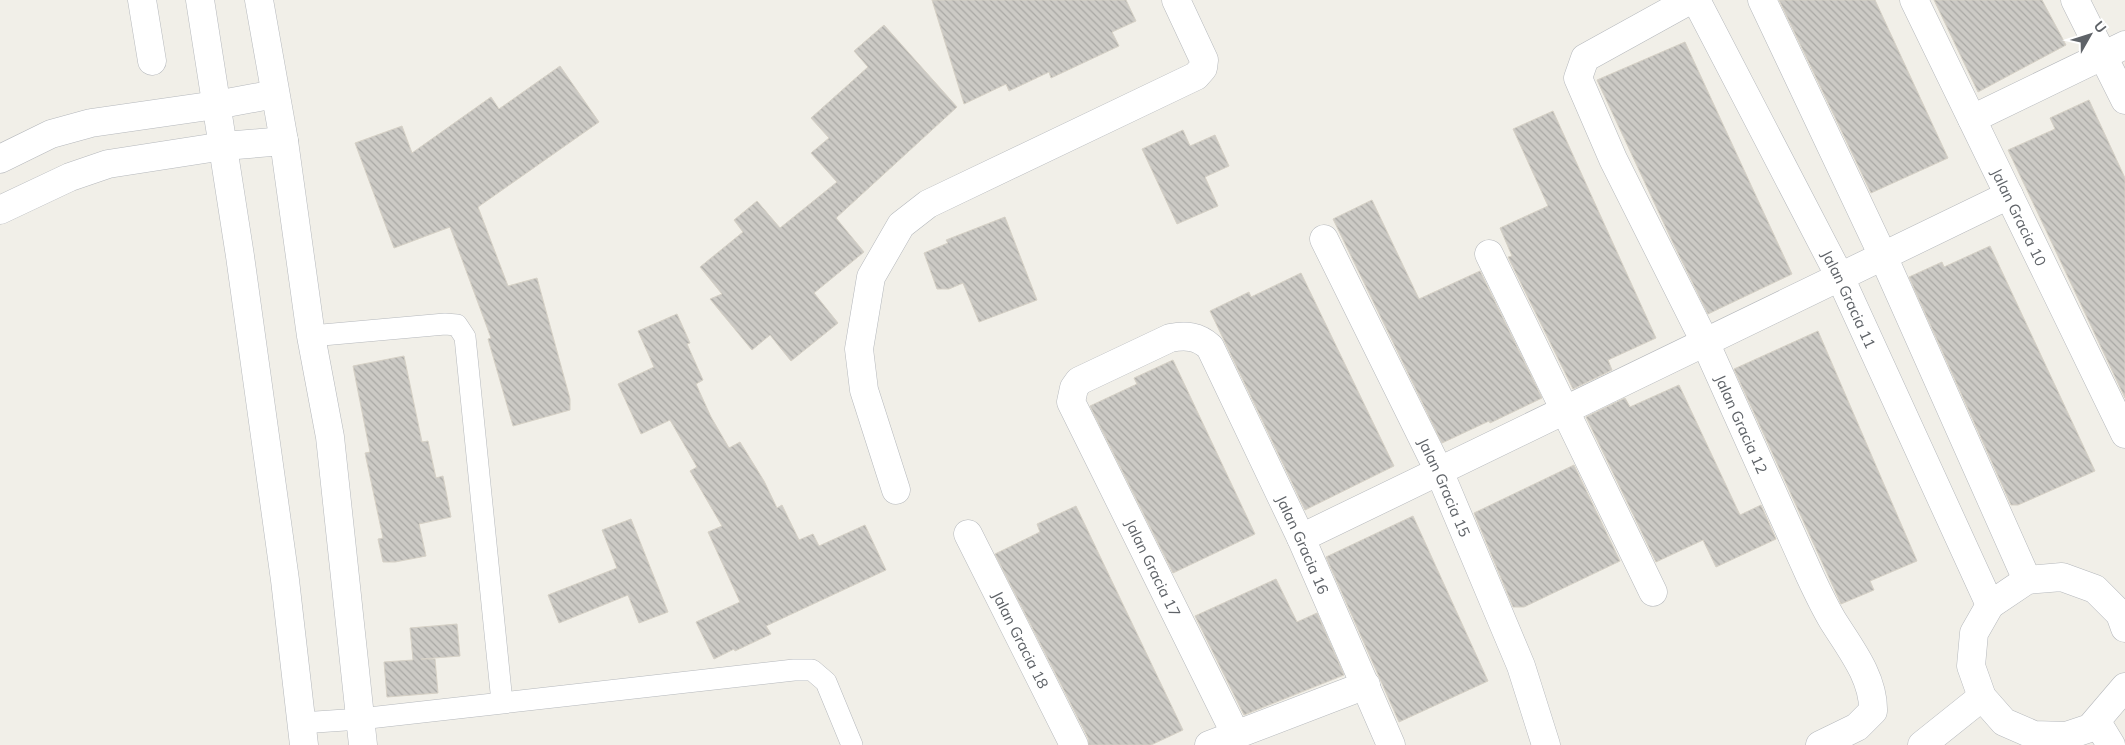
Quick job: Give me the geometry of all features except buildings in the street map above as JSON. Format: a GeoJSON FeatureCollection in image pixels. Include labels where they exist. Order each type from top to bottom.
{"type":"FeatureCollection","features":[{"type":"Feature","properties":{"kind":"street"},"geometry":{"type":"LineString","coordinates":[[142,0],[152,61]]}},
{"type":"Feature","properties":{"kind":"street"},"geometry":{"type":"LineString","coordinates":[[200,0],[224,146],[285,580],[303,734]]}},
{"type":"Feature","properties":{"kind":"street"},"geometry":{"type":"LineString","coordinates":[[259,0],[284,141],[311,336],[330,437],[362,732]]}},
{"type":"Feature","properties":{"kind":"street"},"geometry":{"type":"LineString","coordinates":[[896,490],[864,390],[859,349],[871,277],[881,258],[901,226],[928,204],[1196,76],[1203,68],[1204,60],[1176,0]]}},
{"type":"Feature","properties":{"kind":"street","name":"Jalan Gracia 12"},"geometry":{"type":"LineString","coordinates":[[1690,0],[1585,58],[1578,78],[1613,159],[1705,342],[1810,576],[1825,606],[1866,676],[1874,697],[1874,711],[1857,727],[1820,745]]}},
{"type":"Feature","properties":{"kind":"street","name":"Jalan Gracia 11"},"geometry":{"type":"LineString","coordinates":[[1696,0],[1840,277],[1990,604]]}},
{"type":"Feature","properties":{"kind":"street"},"geometry":{"type":"LineString","coordinates":[[1762,0],[1883,256],[2026,580]]}},
{"type":"Feature","properties":{"kind":"street","name":"Jalan Gracia 10"},"geometry":{"type":"LineString","coordinates":[[1914,0],[2125,434]]}},
{"type":"Feature","properties":{"kind":"street"},"geometry":{"type":"LineString","coordinates":[[2075,0],[2114,51],[2125,100]]}},
{"type":"Feature","properties":{"kind":"street"},"geometry":{"type":"LineString","coordinates":[[1972,119],[2114,51]]}},
{"type":"Feature","properties":{"kind":"street"},"geometry":{"type":"LineString","coordinates":[[0,159],[52,134],[91,124],[275,94]]}},
{"type":"Feature","properties":{"kind":"street"},"geometry":{"type":"LineString","coordinates":[[0,210],[70,177],[108,164],[224,146],[284,141]]}},
{"type":"Feature","properties":{"kind":"street"},"geometry":{"type":"LineString","coordinates":[[1301,538],[2009,195]]}},
{"type":"Feature","properties":{"kind":"street","name":"Jalan Gracia 15"},"geometry":{"type":"LineString","coordinates":[[1324,239],[1439,471],[1522,666],[1546,745]]}},
{"type":"Feature","properties":{"kind":"street"},"geometry":{"type":"LineString","coordinates":[[1489,254],[1653,592]]}},
{"type":"Feature","properties":{"kind":"street","name":"Jalan Gracia 16"},"geometry":{"type":"LineString","coordinates":[[1071,402],[1074,388],[1080,381],[1170,338],[1194,337],[1210,347],[1301,538],[1391,745]]}},
{"type":"Feature","properties":{"kind":"street","name":"Jalan Gracia 17"},"geometry":{"type":"LineString","coordinates":[[1071,402],[1235,733]]}},
{"type":"Feature","properties":{"kind":"street","name":"Jalan Gracia 18"},"geometry":{"type":"LineString","coordinates":[[968,534],[1040,681],[1074,745]]}},
{"type":"Feature","properties":{"kind":"street"},"geometry":{"type":"LineString","coordinates":[[2125,628],[2120,614],[2096,589],[2062,577],[2026,580],[1990,604],[1974,633],[1972,666],[1982,698],[2004,722],[2034,735],[2069,741],[2097,722],[2125,687]]}},
{"type":"Feature","properties":{"kind":"street"},"geometry":{"type":"LineString","coordinates":[[1208,745],[1235,733],[1366,685]]}},
{"type":"Feature","properties":{"kind":"street"},"geometry":{"type":"LineString","coordinates":[[1922,745],[1982,698]]}},
{"type":"Feature","properties":{"kind":"street"},"geometry":{"type":"LineString","coordinates":[[2097,722],[2111,745]]}},
{"type":"Feature","properties":{"kind":"lane"},"geometry":{"type":"LineString","coordinates":[[311,336],[445,324],[457,325],[464,337],[502,702]]}},
{"type":"Feature","properties":{"kind":"lane"},"geometry":{"type":"LineString","coordinates":[[303,734],[362,732],[502,702],[794,670],[812,670],[826,682],[852,745]]}}]}
